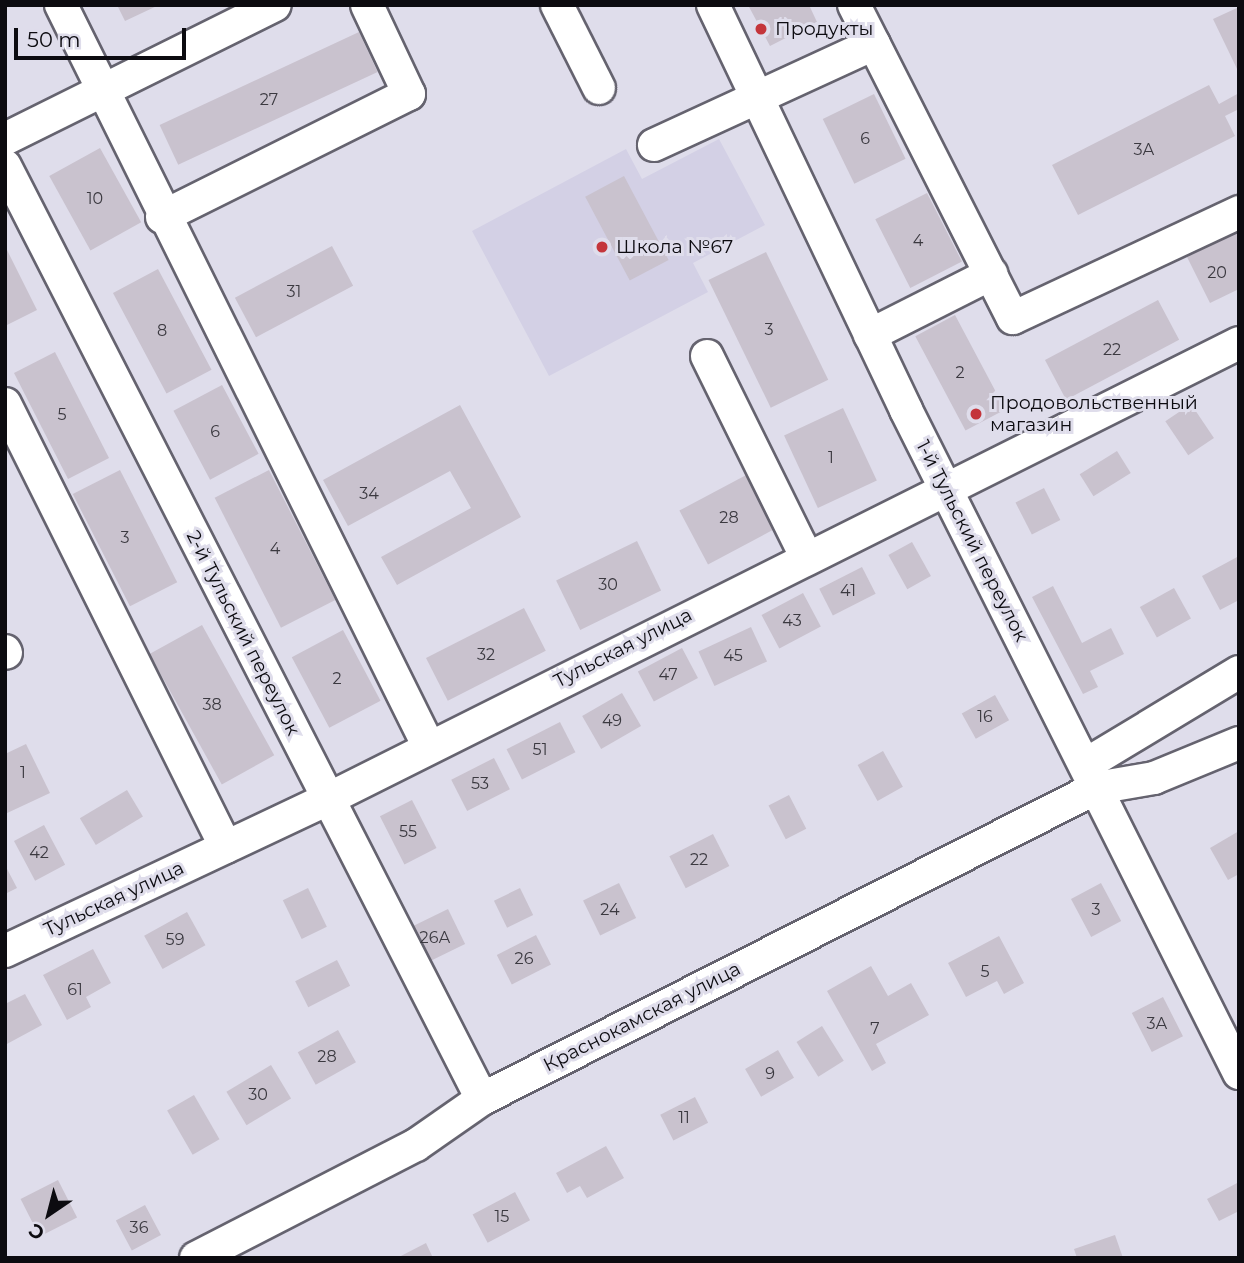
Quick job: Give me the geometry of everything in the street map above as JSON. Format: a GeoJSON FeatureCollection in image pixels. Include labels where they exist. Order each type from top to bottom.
{"type":"FeatureCollection","features":[{"type":"Feature","properties":{"kind":"street"},"geometry":{"type":"LineString","coordinates":[[61,5],[162,217],[429,747]]}},
{"type":"Feature","properties":{"kind":"street"},"geometry":{"type":"LineString","coordinates":[[5,139],[275,5]]}},
{"type":"Feature","properties":{"kind":"street"},"geometry":{"type":"LineString","coordinates":[[162,217],[410,94],[367,5]]}},
{"type":"Feature","properties":{"kind":"street"},"geometry":{"type":"LineString","coordinates":[[557,5],[599,88]]}},
{"type":"Feature","properties":{"kind":"street","name":"1-й Тульский переулок"},"geometry":{"type":"LineString","coordinates":[[713,5],[753,94],[944,487],[1239,1073]]}},
{"type":"Feature","properties":{"kind":"street"},"geometry":{"type":"LineString","coordinates":[[854,5],[1013,318],[1239,212]]}},
{"type":"Feature","properties":{"kind":"street"},"geometry":{"type":"LineString","coordinates":[[654,145],[753,94],[874,44]]}},
{"type":"Feature","properties":{"kind":"street","name":"2-й Тульский переулок"},"geometry":{"type":"LineString","coordinates":[[5,166],[326,800],[482,1099]]}},
{"type":"Feature","properties":{"kind":"street"},"geometry":{"type":"LineString","coordinates":[[870,335],[991,274]]}},
{"type":"Feature","properties":{"kind":"street","name":"Тульская улица"},"geometry":{"type":"LineString","coordinates":[[5,951],[326,800],[805,554],[1239,343]]}},
{"type":"Feature","properties":{"kind":"street"},"geometry":{"type":"LineString","coordinates":[[707,356],[805,554]]}},
{"type":"Feature","properties":{"kind":"street"},"geometry":{"type":"LineString","coordinates":[[5,404],[226,847]]}},
{"type":"Feature","properties":{"kind":"street","name":"Краснокамская улица"},"geometry":{"type":"LineString","coordinates":[[196,1258],[416,1145],[482,1099],[1090,776],[1239,672]]}},
{"type":"Feature","properties":{"kind":"street"},"geometry":{"type":"LineString","coordinates":[[1090,776],[1154,778],[1239,743]]}},
{"type":"Feature","properties":{"kind":"shaded area","name":"Школа №67"},"geometry":{"type":"Polygon","coordinates":[[[719,139],[765,225],[693,263],[708,292],[549,376],[472,231],[626,149],[642,179],[719,139]]]}},
{"type":"Feature","properties":{"kind":"building"},"geometry":{"type":"Polygon","coordinates":[[[117,5],[159,5],[125,21],[117,5]]]}},
{"type":"Feature","properties":{"kind":"building"},"geometry":{"type":"Polygon","coordinates":[[[748,5],[809,5],[817,22],[770,46],[748,5]]]}},
{"type":"Feature","properties":{"kind":"building"},"geometry":{"type":"Polygon","coordinates":[[[1239,7],[1239,73],[1213,19],[1239,7]]]}},
{"type":"Feature","properties":{"kind":"building"},"geometry":{"type":"Polygon","coordinates":[[[359,32],[378,72],[178,165],[160,125],[359,32]]]}},
{"type":"Feature","properties":{"kind":"building"},"geometry":{"type":"Polygon","coordinates":[[[1209,85],[1219,104],[1239,93],[1239,109],[1225,116],[1235,136],[1078,215],[1052,165],[1209,85]]]}},
{"type":"Feature","properties":{"kind":"building"},"geometry":{"type":"Polygon","coordinates":[[[874,94],[906,159],[854,184],[823,119],[874,94]]]}},
{"type":"Feature","properties":{"kind":"building"},"geometry":{"type":"Polygon","coordinates":[[[100,148],[141,222],[90,250],[49,176],[100,148]]]}},
{"type":"Feature","properties":{"kind":"building"},"geometry":{"type":"Polygon","coordinates":[[[624,176],[669,260],[630,281],[585,197],[624,176]]]}},
{"type":"Feature","properties":{"kind":"building"},"geometry":{"type":"Polygon","coordinates":[[[927,193],[962,262],[910,288],[875,219],[927,193]]]}},
{"type":"Feature","properties":{"kind":"building"},"geometry":{"type":"Polygon","coordinates":[[[1239,231],[1239,289],[1210,303],[1187,257],[1239,231]]]}},
{"type":"Feature","properties":{"kind":"building"},"geometry":{"type":"Polygon","coordinates":[[[5,246],[37,310],[5,326],[5,246]]]}},
{"type":"Feature","properties":{"kind":"building"},"geometry":{"type":"Polygon","coordinates":[[[332,246],[353,286],[256,337],[235,298],[332,246]]]}},
{"type":"Feature","properties":{"kind":"building"},"geometry":{"type":"Polygon","coordinates":[[[766,252],[828,380],[771,408],[708,280],[766,252]]]}},
{"type":"Feature","properties":{"kind":"building"},"geometry":{"type":"Polygon","coordinates":[[[158,269],[212,370],[166,394],[113,293],[158,269]]]}},
{"type":"Feature","properties":{"kind":"building"},"geometry":{"type":"Polygon","coordinates":[[[1158,300],[1179,340],[1066,400],[1045,360],[1158,300]]]}},
{"type":"Feature","properties":{"kind":"building"},"geometry":{"type":"Polygon","coordinates":[[[955,315],[1005,409],[966,431],[915,336],[955,315]]]}},
{"type":"Feature","properties":{"kind":"building"},"geometry":{"type":"Polygon","coordinates":[[[55,352],[109,458],[68,479],[14,373],[55,352]]]}},
{"type":"Feature","properties":{"kind":"building"},"geometry":{"type":"Polygon","coordinates":[[[222,385],[259,454],[210,480],[173,411],[222,385]]]}},
{"type":"Feature","properties":{"kind":"building"},"geometry":{"type":"Polygon","coordinates":[[[1191,404],[1214,438],[1188,455],[1165,421],[1191,404]]]}},
{"type":"Feature","properties":{"kind":"building"},"geometry":{"type":"Polygon","coordinates":[[[460,405],[521,517],[397,585],[381,557],[471,508],[450,471],[348,526],[323,480],[460,405]]]}},
{"type":"Feature","properties":{"kind":"building"},"geometry":{"type":"Polygon","coordinates":[[[843,408],[877,481],[818,508],[784,435],[843,408]]]}},
{"type":"Feature","properties":{"kind":"building"},"geometry":{"type":"Polygon","coordinates":[[[1117,451],[1131,473],[1093,496],[1080,474],[1117,451]]]}},
{"type":"Feature","properties":{"kind":"building"},"geometry":{"type":"Polygon","coordinates":[[[120,470],[177,582],[130,606],[73,494],[120,470]]]}},
{"type":"Feature","properties":{"kind":"building"},"geometry":{"type":"Polygon","coordinates":[[[269,470],[335,600],[281,628],[215,498],[269,470]]]}},
{"type":"Feature","properties":{"kind":"building"},"geometry":{"type":"Polygon","coordinates":[[[750,473],[779,527],[708,564],[679,511],[750,473]]]}},
{"type":"Feature","properties":{"kind":"building"},"geometry":{"type":"Polygon","coordinates":[[[1044,488],[1060,520],[1032,535],[1015,503],[1044,488]]]}},
{"type":"Feature","properties":{"kind":"building"},"geometry":{"type":"Polygon","coordinates":[[[637,541],[661,590],[580,630],[556,580],[637,541]]]}},
{"type":"Feature","properties":{"kind":"building"},"geometry":{"type":"Polygon","coordinates":[[[912,542],[931,576],[907,589],[888,555],[912,542]]]}},
{"type":"Feature","properties":{"kind":"building"},"geometry":{"type":"Polygon","coordinates":[[[1239,556],[1239,600],[1220,610],[1202,576],[1239,556]]]}},
{"type":"Feature","properties":{"kind":"building"},"geometry":{"type":"Polygon","coordinates":[[[862,567],[876,594],[833,616],[819,589],[862,567]]]}},
{"type":"Feature","properties":{"kind":"building"},"geometry":{"type":"Polygon","coordinates":[[[1053,586],[1082,643],[1111,628],[1124,654],[1090,671],[1098,687],[1083,694],[1032,597],[1053,586]]]}},
{"type":"Feature","properties":{"kind":"building"},"geometry":{"type":"Polygon","coordinates":[[[1174,588],[1191,619],[1157,638],[1140,607],[1174,588]]]}},
{"type":"Feature","properties":{"kind":"building"},"geometry":{"type":"Polygon","coordinates":[[[803,593],[821,627],[779,649],[762,615],[803,593]]]}},
{"type":"Feature","properties":{"kind":"building"},"geometry":{"type":"Polygon","coordinates":[[[524,608],[546,651],[448,701],[426,658],[524,608]]]}},
{"type":"Feature","properties":{"kind":"building"},"geometry":{"type":"Polygon","coordinates":[[[202,625],[274,755],[222,784],[150,654],[202,625]]]}},
{"type":"Feature","properties":{"kind":"building"},"geometry":{"type":"Polygon","coordinates":[[[751,627],[767,661],[714,686],[698,652],[751,627]]]}},
{"type":"Feature","properties":{"kind":"building"},"geometry":{"type":"Polygon","coordinates":[[[343,630],[381,701],[329,728],[292,657],[343,630]]]}},
{"type":"Feature","properties":{"kind":"building"},"geometry":{"type":"Polygon","coordinates":[[[682,648],[698,678],[654,701],[638,671],[682,648]]]}},
{"type":"Feature","properties":{"kind":"building"},"geometry":{"type":"Polygon","coordinates":[[[622,693],[641,726],[601,749],[582,716],[622,693]]]}},
{"type":"Feature","properties":{"kind":"building"},"geometry":{"type":"Polygon","coordinates":[[[995,695],[1009,720],[976,739],[962,713],[995,695]]]}},
{"type":"Feature","properties":{"kind":"building"},"geometry":{"type":"Polygon","coordinates":[[[560,722],[575,752],[522,780],[507,749],[560,722]]]}},
{"type":"Feature","properties":{"kind":"building"},"geometry":{"type":"Polygon","coordinates":[[[26,744],[50,793],[5,814],[5,754],[26,744]]]}},
{"type":"Feature","properties":{"kind":"building"},"geometry":{"type":"Polygon","coordinates":[[[883,751],[903,787],[878,801],[858,765],[883,751]]]}},
{"type":"Feature","properties":{"kind":"building"},"geometry":{"type":"Polygon","coordinates":[[[494,758],[510,789],[467,811],[451,780],[494,758]]]}},
{"type":"Feature","properties":{"kind":"building"},"geometry":{"type":"Polygon","coordinates":[[[127,790],[143,817],[96,845],[80,818],[127,790]]]}},
{"type":"Feature","properties":{"kind":"building"},"geometry":{"type":"Polygon","coordinates":[[[789,795],[806,829],[786,839],[769,805],[789,795]]]}},
{"type":"Feature","properties":{"kind":"building"},"geometry":{"type":"Polygon","coordinates":[[[412,800],[437,848],[404,864],[380,816],[412,800]]]}},
{"type":"Feature","properties":{"kind":"building"},"geometry":{"type":"Polygon","coordinates":[[[44,825],[65,865],[35,881],[14,841],[44,825]]]}},
{"type":"Feature","properties":{"kind":"building"},"geometry":{"type":"Polygon","coordinates":[[[1239,831],[1239,874],[1228,880],[1210,848],[1239,831]]]}},
{"type":"Feature","properties":{"kind":"building"},"geometry":{"type":"Polygon","coordinates":[[[713,834],[729,866],[686,888],[669,856],[713,834]]]}},
{"type":"Feature","properties":{"kind":"building"},"geometry":{"type":"Polygon","coordinates":[[[5,865],[17,888],[5,894],[5,865]]]}},
{"type":"Feature","properties":{"kind":"building"},"geometry":{"type":"Polygon","coordinates":[[[619,883],[636,918],[600,936],[583,901],[619,883]]]}},
{"type":"Feature","properties":{"kind":"building"},"geometry":{"type":"Polygon","coordinates":[[[1101,883],[1121,921],[1091,937],[1071,899],[1101,883]]]}},
{"type":"Feature","properties":{"kind":"building"},"geometry":{"type":"Polygon","coordinates":[[[308,888],[327,927],[302,939],[283,900],[308,888]]]}},
{"type":"Feature","properties":{"kind":"building"},"geometry":{"type":"Polygon","coordinates":[[[520,888],[533,915],[507,928],[494,901],[520,888]]]}},
{"type":"Feature","properties":{"kind":"building"},"geometry":{"type":"Polygon","coordinates":[[[448,909],[465,944],[421,966],[404,930],[448,909]]]}},
{"type":"Feature","properties":{"kind":"building"},"geometry":{"type":"Polygon","coordinates":[[[187,912],[205,945],[163,969],[144,936],[187,912]]]}},
{"type":"Feature","properties":{"kind":"building"},"geometry":{"type":"Polygon","coordinates":[[[536,935],[551,964],[512,984],[497,955],[536,935]]]}},
{"type":"Feature","properties":{"kind":"building"},"geometry":{"type":"Polygon","coordinates":[[[999,936],[1024,983],[1004,994],[997,981],[966,997],[948,963],[999,936]]]}},
{"type":"Feature","properties":{"kind":"building"},"geometry":{"type":"Polygon","coordinates":[[[93,949],[111,983],[86,997],[91,1007],[67,1020],[43,975],[93,949]]]}},
{"type":"Feature","properties":{"kind":"building"},"geometry":{"type":"Polygon","coordinates":[[[337,960],[350,986],[308,1007],[295,981],[337,960]]]}},
{"type":"Feature","properties":{"kind":"building"},"geometry":{"type":"Polygon","coordinates":[[[871,966],[888,996],[911,983],[929,1015],[876,1044],[886,1063],[872,1071],[827,991],[871,966]]]}},
{"type":"Feature","properties":{"kind":"building"},"geometry":{"type":"Polygon","coordinates":[[[25,994],[42,1025],[5,1045],[5,1004],[25,994]]]}},
{"type":"Feature","properties":{"kind":"building"},"geometry":{"type":"Polygon","coordinates":[[[1163,997],[1183,1036],[1152,1052],[1132,1013],[1163,997]]]}},
{"type":"Feature","properties":{"kind":"building"},"geometry":{"type":"Polygon","coordinates":[[[822,1026],[844,1061],[818,1077],[797,1042],[822,1026]]]}},
{"type":"Feature","properties":{"kind":"building"},"geometry":{"type":"Polygon","coordinates":[[[338,1030],[356,1062],[316,1085],[298,1052],[338,1030]]]}},
{"type":"Feature","properties":{"kind":"building"},"geometry":{"type":"Polygon","coordinates":[[[778,1050],[794,1078],[761,1097],[745,1069],[778,1050]]]}},
{"type":"Feature","properties":{"kind":"building"},"geometry":{"type":"Polygon","coordinates":[[[271,1065],[291,1098],[247,1125],[226,1092],[271,1065]]]}},
{"type":"Feature","properties":{"kind":"building"},"geometry":{"type":"Polygon","coordinates":[[[194,1095],[219,1139],[193,1155],[167,1110],[194,1095]]]}},
{"type":"Feature","properties":{"kind":"building"},"geometry":{"type":"Polygon","coordinates":[[[695,1097],[708,1123],[673,1141],[660,1115],[695,1097]]]}},
{"type":"Feature","properties":{"kind":"building"},"geometry":{"type":"Polygon","coordinates":[[[606,1146],[624,1178],[587,1198],[580,1186],[567,1193],[556,1173],[606,1146]]]}},
{"type":"Feature","properties":{"kind":"building"},"geometry":{"type":"Polygon","coordinates":[[[58,1180],[77,1217],[40,1236],[21,1199],[58,1180]]]}},
{"type":"Feature","properties":{"kind":"building"},"geometry":{"type":"Polygon","coordinates":[[[1239,1182],[1239,1211],[1219,1221],[1207,1199],[1239,1182]]]}},
{"type":"Feature","properties":{"kind":"building"},"geometry":{"type":"Polygon","coordinates":[[[515,1192],[530,1220],[488,1243],[473,1215],[515,1192]]]}},
{"type":"Feature","properties":{"kind":"building"},"geometry":{"type":"Polygon","coordinates":[[[145,1205],[161,1235],[132,1251],[116,1220],[145,1205]]]}},
{"type":"Feature","properties":{"kind":"building"},"geometry":{"type":"Polygon","coordinates":[[[1115,1235],[1123,1258],[1077,1258],[1074,1249],[1115,1235]]]}},
{"type":"Feature","properties":{"kind":"building"},"geometry":{"type":"Polygon","coordinates":[[[426,1243],[433,1258],[397,1258],[426,1243]]]}},
{"type":"Feature","properties":{"kind":"place","name":"Продукты"},"geometry":{"type":"Point","coordinates":[761,29]}},
{"type":"Feature","properties":{"kind":"place","name":"Школа №67"},"geometry":{"type":"Point","coordinates":[602,247]}},
{"type":"Feature","properties":{"kind":"place","name":"Продовольственный магазин"},"geometry":{"type":"Point","coordinates":[976,414]}}]}
